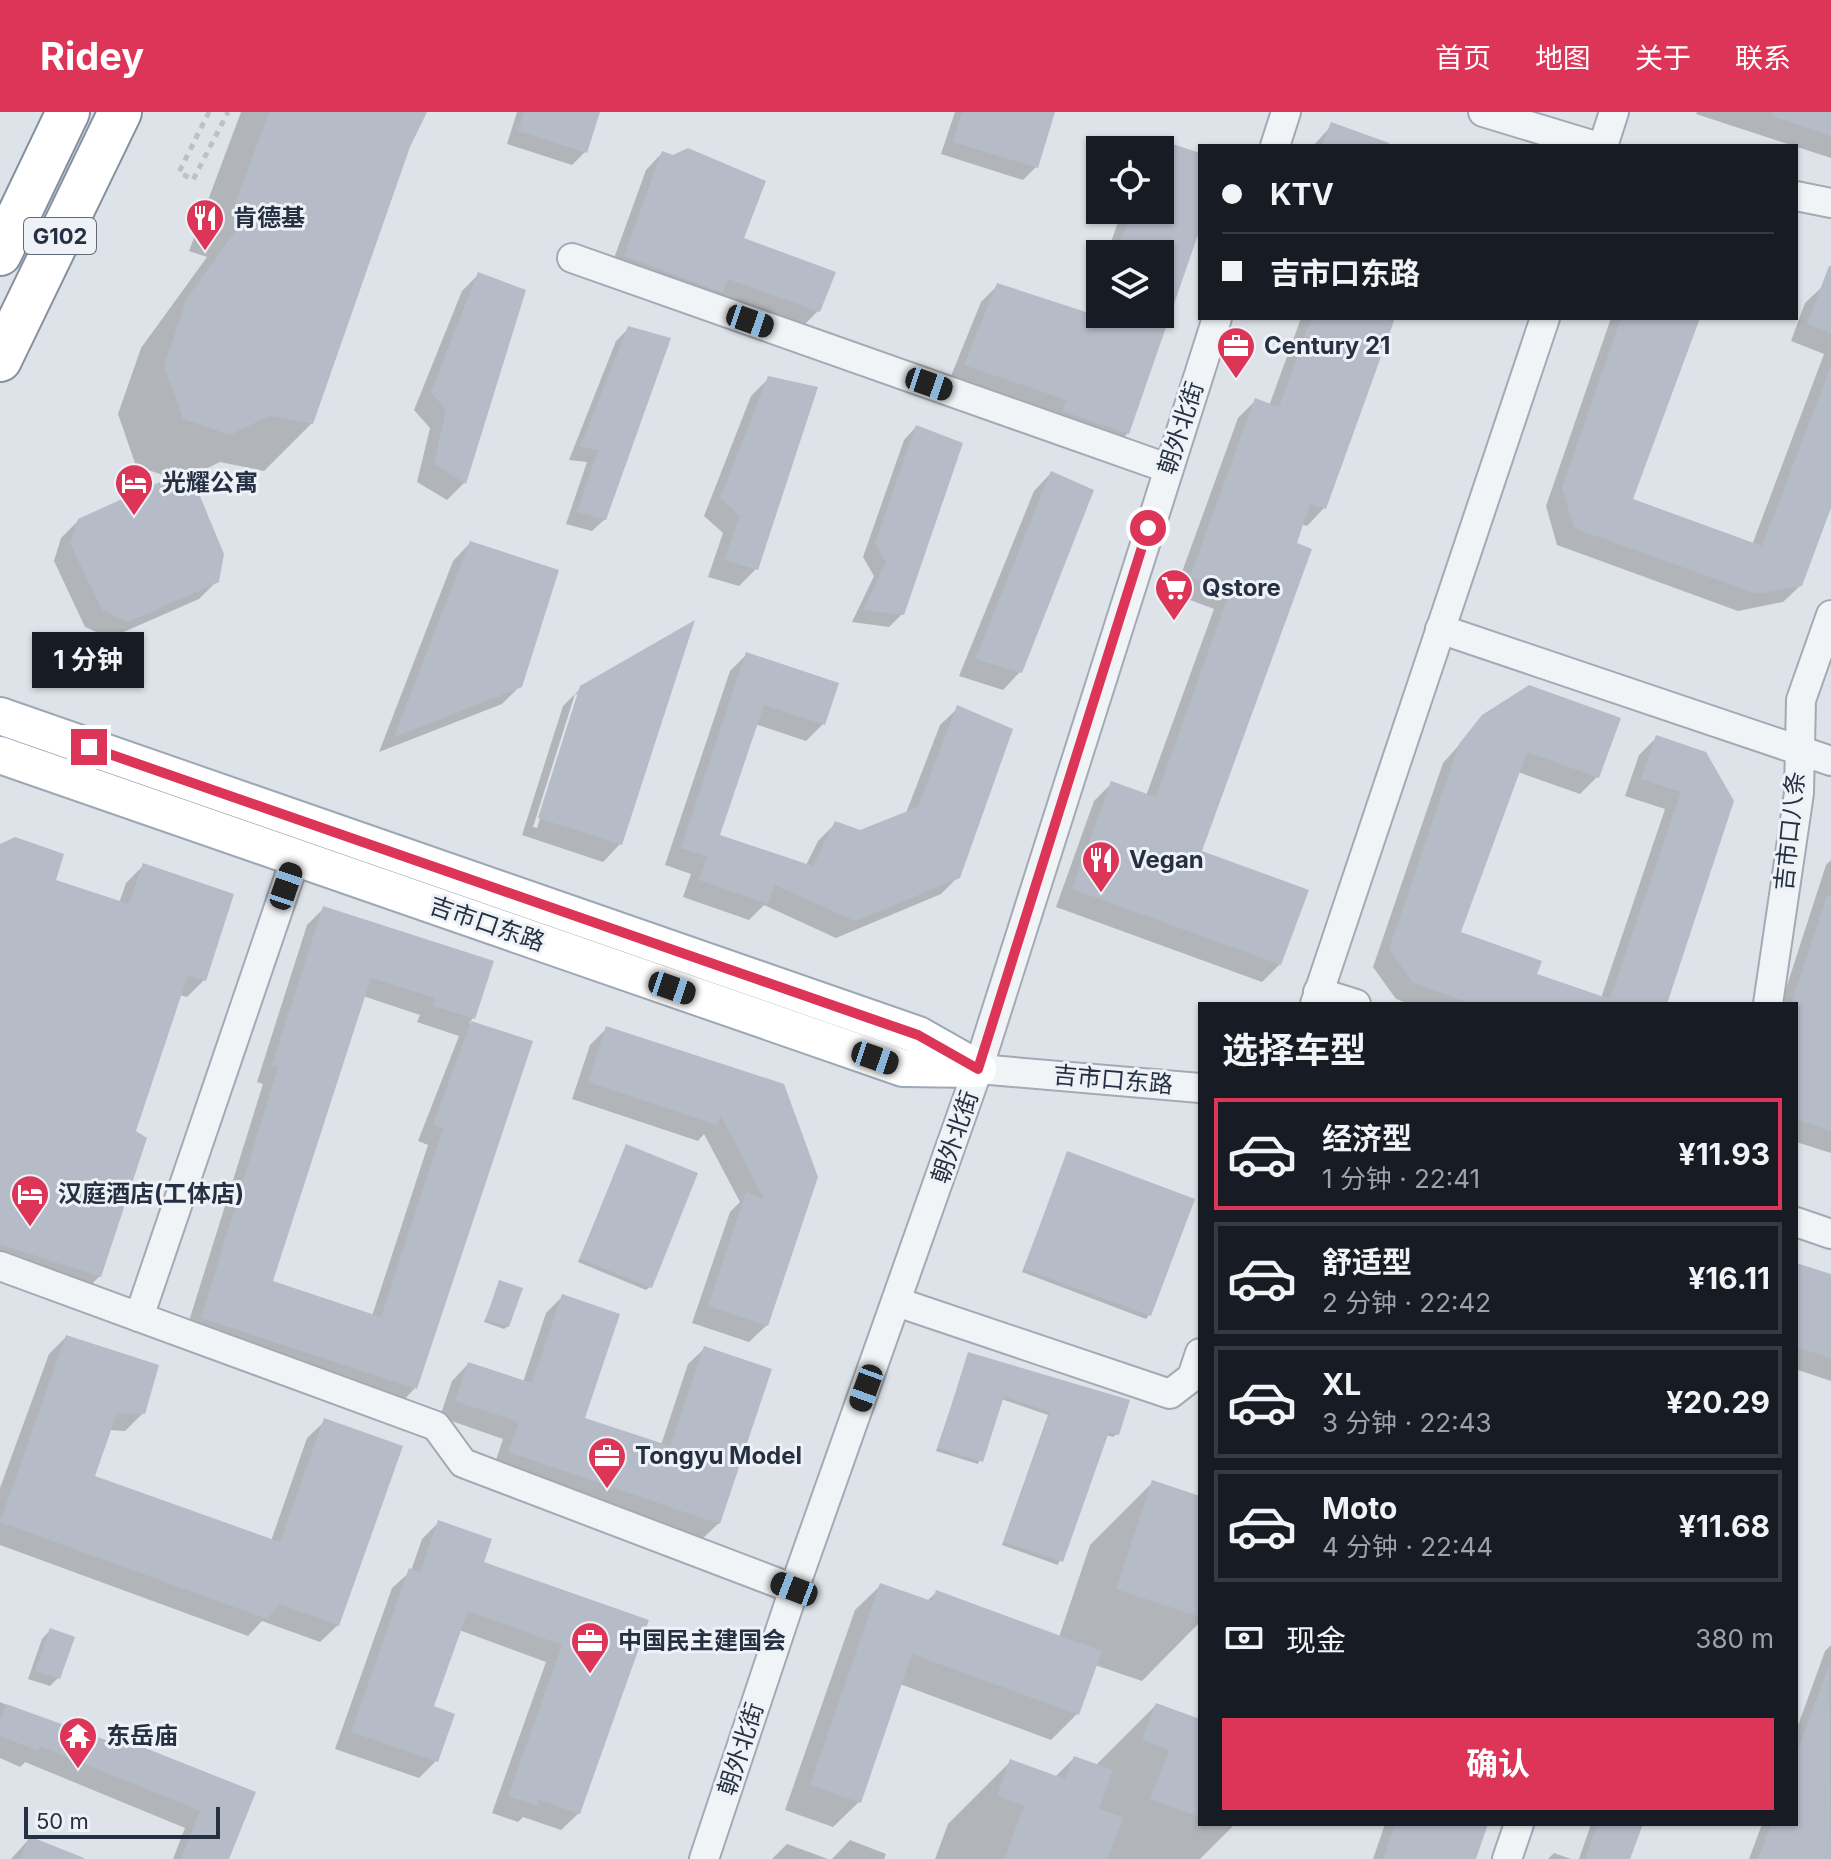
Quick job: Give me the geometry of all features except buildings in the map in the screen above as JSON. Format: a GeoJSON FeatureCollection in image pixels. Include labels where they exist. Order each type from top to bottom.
{"type":"FeatureCollection","features":[{"type":"Feature","properties":{"kind":"highway","name":"G102"},"geometry":{"type":"LineString","coordinates":[[0,254],[68,112]]}},
{"type":"Feature","properties":{"kind":"highway","name":"G102"},"geometry":{"type":"LineString","coordinates":[[0,360],[120,112]]}},
{"type":"Feature","properties":{"kind":"main road","name":"吉市口东路"},"geometry":{"type":"LineString","coordinates":[[0,716],[918,1035],[978,1069]]}},
{"type":"Feature","properties":{"kind":"main road","name":"吉市口东路"},"geometry":{"type":"LineString","coordinates":[[0,755],[903,1068],[978,1069]]}},
{"type":"Feature","properties":{"kind":"street"},"geometry":{"type":"LineString","coordinates":[[1276,144],[1286,112]]}},
{"type":"Feature","properties":{"kind":"street"},"geometry":{"type":"LineString","coordinates":[[1483,112],[1588,144]]}},
{"type":"Feature","properties":{"kind":"street"},"geometry":{"type":"LineString","coordinates":[[1604,144],[1614,112]]}},
{"type":"Feature","properties":{"kind":"street"},"geometry":{"type":"LineString","coordinates":[[1798,196],[1831,203]]}},
{"type":"Feature","properties":{"kind":"street"},"geometry":{"type":"LineString","coordinates":[[572,258],[1167,468]]}},
{"type":"Feature","properties":{"kind":"street","name":"朝外北街"},"geometry":{"type":"LineString","coordinates":[[704,1859],[794,1589],[978,1069],[1216,320]]}},
{"type":"Feature","properties":{"kind":"street"},"geometry":{"type":"LineString","coordinates":[[1343,1002],[1316,998],[1544,320]]}},
{"type":"Feature","properties":{"kind":"street","name":"吉市口八条"},"geometry":{"type":"LineString","coordinates":[[1768,1002],[1799,793],[1801,700],[1831,615]]}},
{"type":"Feature","properties":{"kind":"street"},"geometry":{"type":"LineString","coordinates":[[1440,629],[1831,761]]}},
{"type":"Feature","properties":{"kind":"street"},"geometry":{"type":"LineString","coordinates":[[139,1317],[296,857]]}},
{"type":"Feature","properties":{"kind":"street","name":"吉市口东路"},"geometry":{"type":"LineString","coordinates":[[978,1069],[1198,1088]]}},
{"type":"Feature","properties":{"kind":"street"},"geometry":{"type":"LineString","coordinates":[[1798,1223],[1831,1234]]}},
{"type":"Feature","properties":{"kind":"street"},"geometry":{"type":"LineString","coordinates":[[0,1266],[436,1426],[463,1463],[794,1589]]}},
{"type":"Feature","properties":{"kind":"street"},"geometry":{"type":"LineString","coordinates":[[897,1302],[1170,1394],[1192,1377],[1198,1359]]}},
{"type":"Feature","properties":{"kind":"street"},"geometry":{"type":"LineString","coordinates":[[1507,1859],[1518,1826]]}},
{"type":"Feature","properties":{"kind":"path"},"geometry":{"type":"LineString","coordinates":[[209,112],[179,172],[193,180],[226,113]]}},
{"type":"Feature","properties":{"kind":"place","name":"肯德基"},"geometry":{"type":"Point","coordinates":[205,252]}},
{"type":"Feature","properties":{"kind":"place","name":"Century 21"},"geometry":{"type":"Point","coordinates":[1236,380]}},
{"type":"Feature","properties":{"kind":"place","name":"光耀公寓"},"geometry":{"type":"Point","coordinates":[134,517]}},
{"type":"Feature","properties":{"kind":"place","name":"Qstore"},"geometry":{"type":"Point","coordinates":[1174,622]}},
{"type":"Feature","properties":{"kind":"place","name":"Vegan"},"geometry":{"type":"Point","coordinates":[1101,894]}},
{"type":"Feature","properties":{"kind":"place","name":"汉庭酒店(工体店)"},"geometry":{"type":"Point","coordinates":[30,1228]}},
{"type":"Feature","properties":{"kind":"place","name":"Tongyu Model"},"geometry":{"type":"Point","coordinates":[607,1490]}},
{"type":"Feature","properties":{"kind":"place","name":"中国民主建国会"},"geometry":{"type":"Point","coordinates":[590,1675]}},
{"type":"Feature","properties":{"kind":"place","name":"东岳庙"},"geometry":{"type":"Point","coordinates":[78,1770]}},
{"type":"Feature","properties":{"kind":"route"},"geometry":{"type":"LineString","coordinates":[[89,747],[918,1035],[978,1069],[1148,528]]}}]}
